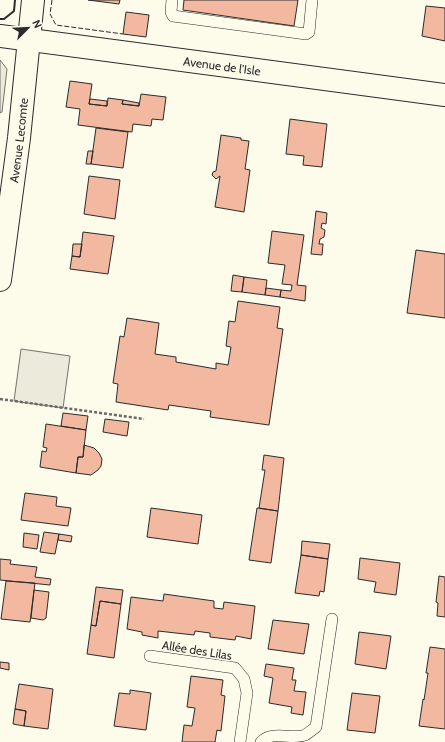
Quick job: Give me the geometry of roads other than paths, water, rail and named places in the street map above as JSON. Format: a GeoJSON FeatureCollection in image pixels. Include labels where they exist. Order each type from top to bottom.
{"type":"FeatureCollection","features":[{"type":"Feature","properties":{"kind":"street","name":"Avenue Lecomte"},"geometry":{"type":"LineString","coordinates":[[0,280],[10,136],[29,40],[33,0]]}},
{"type":"Feature","properties":{"kind":"street","name":"Avenue de l'Isle"},"geometry":{"type":"LineString","coordinates":[[0,36],[445,95]]}},
{"type":"Feature","properties":{"kind":"lane"},"geometry":{"type":"LineString","coordinates":[[172,0],[171,12],[173,16],[306,34],[309,32],[312,0]]}},
{"type":"Feature","properties":{"kind":"lane"},"geometry":{"type":"LineString","coordinates":[[261,742],[270,736],[305,735],[316,727],[332,619]]}},
{"type":"Feature","properties":{"kind":"lane","name":"Allée des Lilas"},"geometry":{"type":"LineString","coordinates":[[150,656],[234,668],[244,679],[247,693],[240,742]]}}]}
